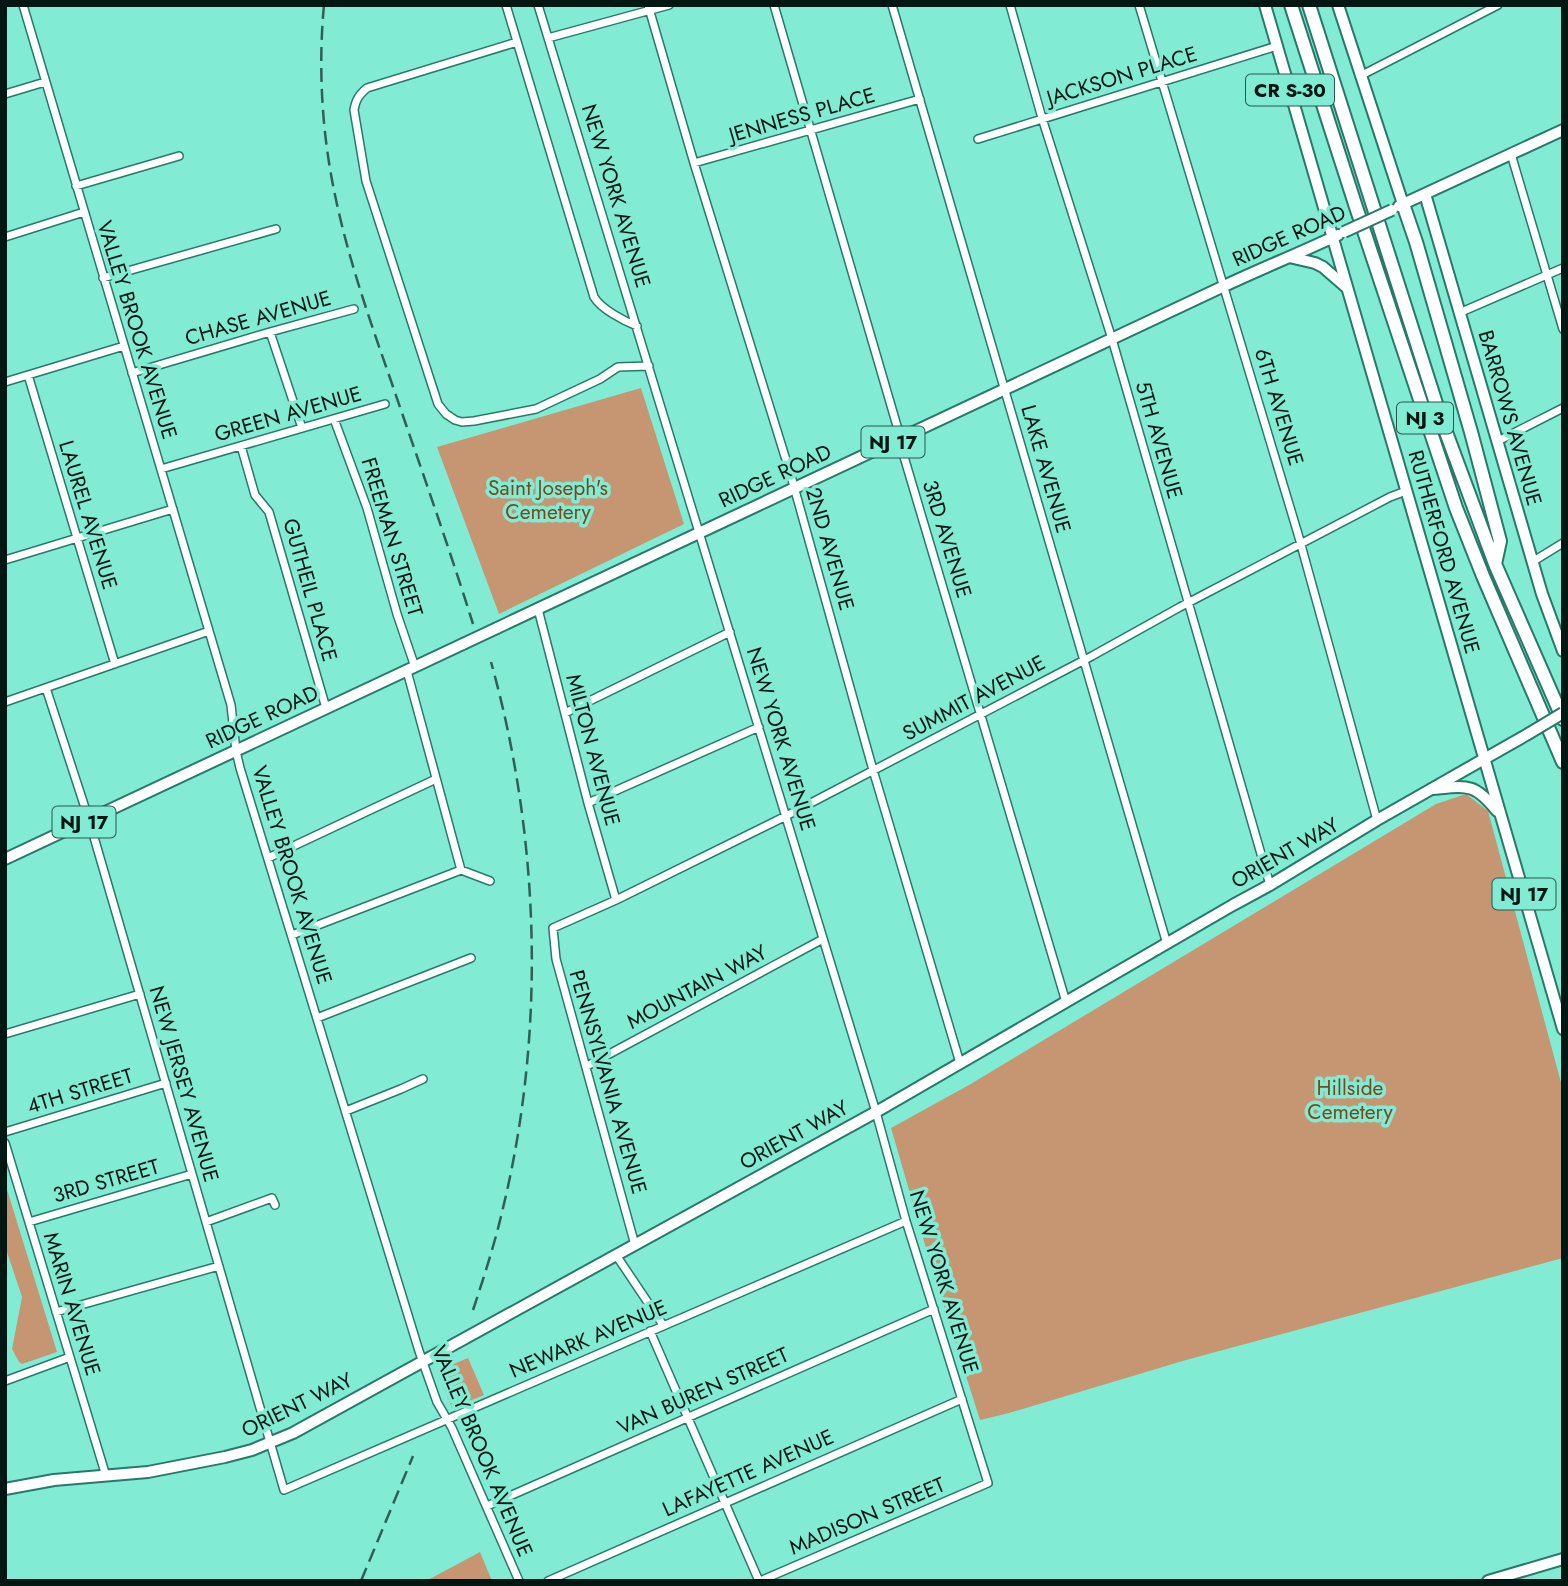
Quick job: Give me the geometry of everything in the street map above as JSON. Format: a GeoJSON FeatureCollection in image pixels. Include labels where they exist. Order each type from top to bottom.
{"type":"FeatureCollection","features":[{"type":"Feature","properties":{"kind":"highway","name":"NJ 3"},"geometry":{"type":"LineString","coordinates":[[1291,5],[1456,508],[1563,762]]}},
{"type":"Feature","properties":{"kind":"highway","name":"NJ 3"},"geometry":{"type":"LineString","coordinates":[[1308,5],[1440,415],[1495,565],[1563,719]]}},
{"type":"Feature","properties":{"kind":"highway"},"geometry":{"type":"LineString","coordinates":[[1397,207],[1416,242],[1468,419],[1500,541],[1495,565]]}},
{"type":"Feature","properties":{"kind":"main road","name":"RUTHERFORD AVENUE"},"geometry":{"type":"LineString","coordinates":[[1265,5],[1563,1029]]}},
{"type":"Feature","properties":{"kind":"main road"},"geometry":{"type":"LineString","coordinates":[[1338,5],[1397,207]]}},
{"type":"Feature","properties":{"kind":"main road","name":"RIDGE ROAD"},"geometry":{"type":"LineString","coordinates":[[5,859],[1005,388],[1563,130]]}},
{"type":"Feature","properties":{"kind":"main road","name":"BARROWS AVENUE"},"geometry":{"type":"LineString","coordinates":[[1425,194],[1532,562],[1563,651]]}},
{"type":"Feature","properties":{"kind":"main road"},"geometry":{"type":"LineString","coordinates":[[1289,257],[1323,267],[1348,289]]}},
{"type":"Feature","properties":{"kind":"main road","name":"ORIENT WAY"},"geometry":{"type":"LineString","coordinates":[[5,1489],[54,1479],[148,1472],[225,1457],[293,1433],[876,1112],[1270,886],[1377,820],[1563,713]]}},
{"type":"Feature","properties":{"kind":"main road"},"geometry":{"type":"LineString","coordinates":[[1432,789],[1472,788],[1488,800],[1501,816]]}},
{"type":"Feature","properties":{"kind":"main road"},"geometry":{"type":"LineString","coordinates":[[1488,1581],[1563,1559]]}},
{"type":"Feature","properties":{"kind":"street","name":"VALLEY BROOK AVENUE"},"geometry":{"type":"LineString","coordinates":[[23,5],[231,705],[236,751],[423,1362],[437,1402],[452,1428],[519,1581]]}},
{"type":"Feature","properties":{"kind":"street"},"geometry":{"type":"LineString","coordinates":[[506,5],[594,297],[597,302],[637,326]]}},
{"type":"Feature","properties":{"kind":"street","name":"NEW YORK AVENUE"},"geometry":{"type":"LineString","coordinates":[[538,5],[876,1112],[906,1221],[988,1483]]}},
{"type":"Feature","properties":{"kind":"street"},"geometry":{"type":"LineString","coordinates":[[548,38],[649,8],[668,5]]}},
{"type":"Feature","properties":{"kind":"street","name":"3RD AVENUE"},"geometry":{"type":"LineString","coordinates":[[774,5],[905,460],[1066,1002]]}},
{"type":"Feature","properties":{"kind":"street","name":"LAKE AVENUE"},"geometry":{"type":"LineString","coordinates":[[892,5],[1167,944]]}},
{"type":"Feature","properties":{"kind":"street","name":"5TH AVENUE"},"geometry":{"type":"LineString","coordinates":[[1010,5],[1042,118],[1112,339],[1270,886]]}},
{"type":"Feature","properties":{"kind":"street","name":"6TH AVENUE"},"geometry":{"type":"LineString","coordinates":[[1139,5],[1301,542],[1377,820]]}},
{"type":"Feature","properties":{"kind":"street"},"geometry":{"type":"LineString","coordinates":[[1360,76],[1498,5]]}},
{"type":"Feature","properties":{"kind":"street","name":"2ND AVENUE"},"geometry":{"type":"LineString","coordinates":[[649,8],[795,488],[873,770],[960,1063]]}},
{"type":"Feature","properties":{"kind":"street"},"geometry":{"type":"LineString","coordinates":[[517,42],[367,88],[359,95],[354,110],[366,181],[438,404],[454,420],[474,421],[536,409],[600,380],[618,367],[649,366]]}},
{"type":"Feature","properties":{"kind":"street","name":"JACKSON PLACE"},"geometry":{"type":"LineString","coordinates":[[978,139],[1277,46]]}},
{"type":"Feature","properties":{"kind":"street"},"geometry":{"type":"LineString","coordinates":[[5,94],[45,82]]}},
{"type":"Feature","properties":{"kind":"street","name":"JENNESS PLACE"},"geometry":{"type":"LineString","coordinates":[[694,163],[920,99]]}},
{"type":"Feature","properties":{"kind":"street"},"geometry":{"type":"LineString","coordinates":[[1511,154],[1563,329]]}},
{"type":"Feature","properties":{"kind":"street"},"geometry":{"type":"LineString","coordinates":[[76,186],[179,156]]}},
{"type":"Feature","properties":{"kind":"street"},"geometry":{"type":"LineString","coordinates":[[5,237],[84,212]]}},
{"type":"Feature","properties":{"kind":"street"},"geometry":{"type":"LineString","coordinates":[[103,278],[276,229]]}},
{"type":"Feature","properties":{"kind":"street"},"geometry":{"type":"LineString","coordinates":[[1459,313],[1563,268]]}},
{"type":"Feature","properties":{"kind":"street","name":"CHASE AVENUE"},"geometry":{"type":"LineString","coordinates":[[132,373],[354,309]]}},
{"type":"Feature","properties":{"kind":"street"},"geometry":{"type":"LineString","coordinates":[[270,332],[302,428]]}},
{"type":"Feature","properties":{"kind":"street"},"geometry":{"type":"LineString","coordinates":[[5,382],[124,346]]}},
{"type":"Feature","properties":{"kind":"street","name":"LAUREL AVENUE"},"geometry":{"type":"LineString","coordinates":[[28,375],[115,664]]}},
{"type":"Feature","properties":{"kind":"street","name":"GREEN AVENUE"},"geometry":{"type":"LineString","coordinates":[[161,469],[385,404]]}},
{"type":"Feature","properties":{"kind":"street"},"geometry":{"type":"LineString","coordinates":[[1498,441],[1563,408]]}},
{"type":"Feature","properties":{"kind":"street","name":"FREEMAN STREET"},"geometry":{"type":"LineString","coordinates":[[334,419],[379,545],[461,870]]}},
{"type":"Feature","properties":{"kind":"street","name":"GUTHEIL PLACE"},"geometry":{"type":"LineString","coordinates":[[241,446],[255,495],[269,512],[326,708]]}},
{"type":"Feature","properties":{"kind":"street","name":"SUMMIT AVENUE"},"geometry":{"type":"LineString","coordinates":[[553,928],[786,816],[1084,660],[1301,542],[1406,491]]}},
{"type":"Feature","properties":{"kind":"street"},"geometry":{"type":"LineString","coordinates":[[5,560],[173,509]]}},
{"type":"Feature","properties":{"kind":"street"},"geometry":{"type":"LineString","coordinates":[[1532,562],[1563,543]]}},
{"type":"Feature","properties":{"kind":"street","name":"MILTON AVENUE"},"geometry":{"type":"LineString","coordinates":[[538,609],[616,900]]}},
{"type":"Feature","properties":{"kind":"street"},"geometry":{"type":"LineString","coordinates":[[5,702],[209,631]]}},
{"type":"Feature","properties":{"kind":"street"},"geometry":{"type":"LineString","coordinates":[[565,713],[730,632]]}},
{"type":"Feature","properties":{"kind":"street","name":"NEW JERSEY AVENUE"},"geometry":{"type":"LineString","coordinates":[[46,688],[89,820],[284,1490]]}},
{"type":"Feature","properties":{"kind":"street"},"geometry":{"type":"LineString","coordinates":[[588,803],[759,727]]}},
{"type":"Feature","properties":{"kind":"street"},"geometry":{"type":"LineString","coordinates":[[268,859],[436,779]]}},
{"type":"Feature","properties":{"kind":"street"},"geometry":{"type":"LineString","coordinates":[[292,935],[461,870],[490,881]]}},
{"type":"Feature","properties":{"kind":"street","name":"PENNSYLVANIA AVENUE"},"geometry":{"type":"LineString","coordinates":[[553,928],[556,959],[635,1245]]}},
{"type":"Feature","properties":{"kind":"street","name":"MOUNTAIN WAY"},"geometry":{"type":"LineString","coordinates":[[587,1066],[823,939]]}},
{"type":"Feature","properties":{"kind":"street"},"geometry":{"type":"LineString","coordinates":[[317,1018],[471,958]]}},
{"type":"Feature","properties":{"kind":"street"},"geometry":{"type":"LineString","coordinates":[[5,1034],[139,994]]}},
{"type":"Feature","properties":{"kind":"street"},"geometry":{"type":"LineString","coordinates":[[346,1111],[423,1079]]}},
{"type":"Feature","properties":{"kind":"street","name":"4TH STREET"},"geometry":{"type":"LineString","coordinates":[[5,1132],[166,1083]]}},
{"type":"Feature","properties":{"kind":"street","name":"MARIN AVENUE"},"geometry":{"type":"LineString","coordinates":[[5,1143],[106,1476]]}},
{"type":"Feature","properties":{"kind":"street","name":"3RD STREET"},"geometry":{"type":"LineString","coordinates":[[29,1222],[192,1174]]}},
{"type":"Feature","properties":{"kind":"street"},"geometry":{"type":"LineString","coordinates":[[206,1222],[272,1198],[275,1205]]}},
{"type":"Feature","properties":{"kind":"street","name":"NEWARK AVENUE"},"geometry":{"type":"LineString","coordinates":[[284,1490],[906,1221]]}},
{"type":"Feature","properties":{"kind":"street"},"geometry":{"type":"LineString","coordinates":[[616,1255],[663,1325]]}},
{"type":"Feature","properties":{"kind":"street"},"geometry":{"type":"LineString","coordinates":[[56,1312],[219,1266]]}},
{"type":"Feature","properties":{"kind":"street","name":"VAN BUREN STREET"},"geometry":{"type":"LineString","coordinates":[[487,1506],[934,1309]]}},
{"type":"Feature","properties":{"kind":"street"},"geometry":{"type":"LineString","coordinates":[[650,1331],[760,1581]]}},
{"type":"Feature","properties":{"kind":"street"},"geometry":{"type":"LineString","coordinates":[[5,1381],[70,1357]]}},
{"type":"Feature","properties":{"kind":"street","name":"LAFAYETTE AVENUE"},"geometry":{"type":"LineString","coordinates":[[548,1581],[962,1399]]}},
{"type":"Feature","properties":{"kind":"street","name":"MADISON STREET"},"geometry":{"type":"LineString","coordinates":[[760,1581],[988,1483]]}},
{"type":"Feature","properties":{"kind":"green space","name":"Saint Joseph's Cemetery"},"geometry":{"type":"Polygon","coordinates":[[[641,388],[684,524],[499,614],[437,447],[641,388]]]}},
{"type":"Feature","properties":{"kind":"green space","name":"Hillside Cemetery"},"geometry":{"type":"Polygon","coordinates":[[[1466,794],[1488,811],[1563,1090],[1563,1258],[1186,1360],[980,1420],[891,1128],[969,1085],[1436,804],[1466,794]]]}},
{"type":"Feature","properties":{"kind":"green space"},"geometry":{"type":"Polygon","coordinates":[[[5,1183],[57,1352],[22,1364],[12,1349],[22,1297],[5,1246],[5,1183]]]}},
{"type":"Feature","properties":{"kind":"green space"},"geometry":{"type":"Polygon","coordinates":[[[468,1358],[484,1395],[452,1408],[437,1371],[468,1358]]]}},
{"type":"Feature","properties":{"kind":"green space"},"geometry":{"type":"Polygon","coordinates":[[[480,1552],[492,1581],[426,1581],[480,1552]]]}},
{"type":"Feature","properties":{"kind":"railway"},"geometry":{"type":"LineString","coordinates":[[324,5],[322,101],[327,148],[340,218],[367,310],[473,624]]}},
{"type":"Feature","properties":{"kind":"railway"},"geometry":{"type":"LineString","coordinates":[[473,1310],[500,1221],[517,1141],[531,1004],[532,934],[520,796],[491,662]]}},
{"type":"Feature","properties":{"kind":"railway"},"geometry":{"type":"LineString","coordinates":[[361,1581],[413,1456]]}}]}
